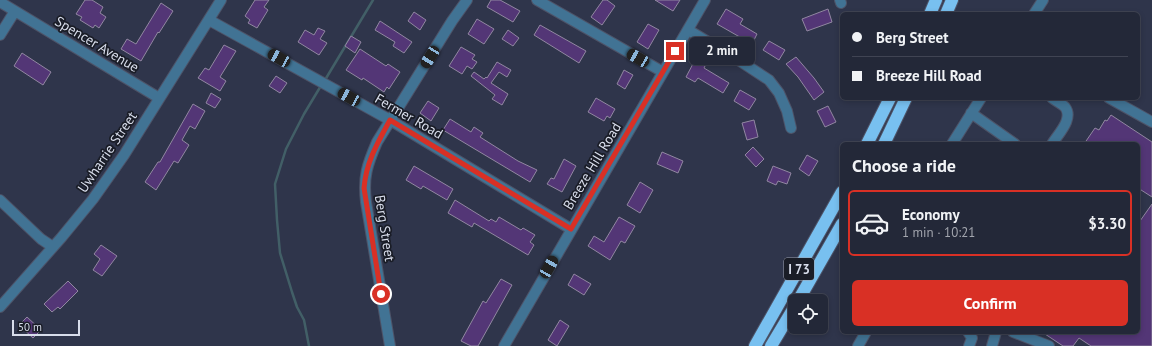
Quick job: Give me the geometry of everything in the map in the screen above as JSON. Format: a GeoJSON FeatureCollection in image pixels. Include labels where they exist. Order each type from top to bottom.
{"type":"FeatureCollection","features":[{"type":"Feature","properties":{"kind":"highway"},"geometry":{"type":"LineString","coordinates":[[931,12],[936,0]]}},
{"type":"Feature","properties":{"kind":"highway"},"geometry":{"type":"LineString","coordinates":[[947,12],[952,0]]}},
{"type":"Feature","properties":{"kind":"highway"},"geometry":{"type":"LineString","coordinates":[[868,142],[889,100]]}},
{"type":"Feature","properties":{"kind":"highway"},"geometry":{"type":"LineString","coordinates":[[885,142],[905,100]]}},
{"type":"Feature","properties":{"kind":"highway","name":"I 73"},"geometry":{"type":"LineString","coordinates":[[755,346],[840,196]]}},
{"type":"Feature","properties":{"kind":"highway","name":"I 73"},"geometry":{"type":"LineString","coordinates":[[802,294],[840,228]]}},
{"type":"Feature","properties":{"kind":"highway"},"geometry":{"type":"LineString","coordinates":[[771,346],[788,318]]}},
{"type":"Feature","properties":{"kind":"street","name":"Uwharrie Street"},"geometry":{"type":"LineString","coordinates":[[0,307],[53,247],[97,193],[124,155],[221,0]]}},
{"type":"Feature","properties":{"kind":"street","name":"Berg Street"},"geometry":{"type":"LineString","coordinates":[[390,346],[364,188],[365,174],[377,142],[452,21],[467,0]]}},
{"type":"Feature","properties":{"kind":"street"},"geometry":{"type":"LineString","coordinates":[[537,0],[663,72]]}},
{"type":"Feature","properties":{"kind":"street","name":"Breeze Hill Road"},"geometry":{"type":"LineString","coordinates":[[504,346],[705,0]]}},
{"type":"Feature","properties":{"kind":"street"},"geometry":{"type":"LineString","coordinates":[[1035,12],[1043,0]]}},
{"type":"Feature","properties":{"kind":"street","name":"Spencer Avenue"},"geometry":{"type":"LineString","coordinates":[[0,2],[159,98]]}},
{"type":"Feature","properties":{"kind":"street"},"geometry":{"type":"LineString","coordinates":[[0,35],[15,11]]}},
{"type":"Feature","properties":{"kind":"street","name":"Fermer Road"},"geometry":{"type":"LineString","coordinates":[[209,20],[390,120],[571,229]]}},
{"type":"Feature","properties":{"kind":"street"},"geometry":{"type":"LineString","coordinates":[[688,30],[769,80],[779,93],[787,111],[791,128]]}},
{"type":"Feature","properties":{"kind":"street"},"geometry":{"type":"LineString","coordinates":[[953,142],[980,100]]}},
{"type":"Feature","properties":{"kind":"street"},"geometry":{"type":"LineString","coordinates":[[1053,142],[1067,121],[1068,114],[1065,107],[1055,100]]}},
{"type":"Feature","properties":{"kind":"street"},"geometry":{"type":"LineString","coordinates":[[1113,100],[1152,122]]}},
{"type":"Feature","properties":{"kind":"street"},"geometry":{"type":"LineString","coordinates":[[971,113],[1012,142]]}},
{"type":"Feature","properties":{"kind":"street"},"geometry":{"type":"LineString","coordinates":[[0,200],[41,239],[53,247]]}},
{"type":"Feature","properties":{"kind":"street"},"geometry":{"type":"LineString","coordinates":[[858,346],[865,334]]}},
{"type":"Feature","properties":{"kind":"street"},"geometry":{"type":"LineString","coordinates":[[969,334],[972,338],[969,346]]}},
{"type":"Feature","properties":{"kind":"street"},"geometry":{"type":"LineString","coordinates":[[992,346],[995,334]]}},
{"type":"Feature","properties":{"kind":"street"},"geometry":{"type":"LineString","coordinates":[[1018,334],[1049,346]]}},
{"type":"Feature","properties":{"kind":"building"},"geometry":{"type":"Polygon","coordinates":[[[85,0],[92,0],[103,7],[100,13],[106,17],[99,28],[95,25],[93,28],[80,20],[82,17],[76,14],[85,0]]]}},
{"type":"Feature","properties":{"kind":"building"},"geometry":{"type":"Polygon","coordinates":[[[255,0],[269,0],[264,7],[268,10],[257,28],[248,23],[250,20],[245,16],[255,0]]]}},
{"type":"Feature","properties":{"kind":"building"},"geometry":{"type":"Polygon","coordinates":[[[491,0],[500,0],[520,11],[513,22],[487,7],[491,0]]]}},
{"type":"Feature","properties":{"kind":"building"},"geometry":{"type":"Polygon","coordinates":[[[603,0],[607,0],[615,6],[602,25],[591,17],[603,0]]]}},
{"type":"Feature","properties":{"kind":"building"},"geometry":{"type":"Polygon","coordinates":[[[655,0],[680,0],[673,11],[655,0]]]}},
{"type":"Feature","properties":{"kind":"building"},"geometry":{"type":"Polygon","coordinates":[[[161,3],[173,11],[159,33],[158,32],[141,61],[121,49],[127,39],[136,44],[161,3]]]}},
{"type":"Feature","properties":{"kind":"building"},"geometry":{"type":"Polygon","coordinates":[[[726,9],[743,19],[740,24],[757,34],[752,44],[717,24],[726,9]]]}},
{"type":"Feature","properties":{"kind":"building"},"geometry":{"type":"Polygon","coordinates":[[[828,9],[832,22],[807,31],[802,19],[828,9]]]}},
{"type":"Feature","properties":{"kind":"building"},"geometry":{"type":"Polygon","coordinates":[[[414,12],[426,20],[420,30],[408,21],[414,12]]]}},
{"type":"Feature","properties":{"kind":"building"},"geometry":{"type":"Polygon","coordinates":[[[477,19],[494,29],[484,44],[468,34],[477,19]]]}},
{"type":"Feature","properties":{"kind":"building"},"geometry":{"type":"Polygon","coordinates":[[[380,21],[412,42],[404,53],[393,46],[395,42],[375,30],[380,21]]]}},
{"type":"Feature","properties":{"kind":"building"},"geometry":{"type":"Polygon","coordinates":[[[648,24],[659,30],[648,49],[637,42],[648,24]]]}},
{"type":"Feature","properties":{"kind":"building"},"geometry":{"type":"Polygon","coordinates":[[[540,25],[586,51],[579,63],[534,35],[540,25]]]}},
{"type":"Feature","properties":{"kind":"building"},"geometry":{"type":"Polygon","coordinates":[[[318,28],[325,31],[320,39],[327,43],[319,55],[298,42],[305,30],[314,35],[318,28]]]}},
{"type":"Feature","properties":{"kind":"building"},"geometry":{"type":"Polygon","coordinates":[[[508,30],[519,38],[513,46],[502,39],[508,30]]]}},
{"type":"Feature","properties":{"kind":"building"},"geometry":{"type":"Polygon","coordinates":[[[351,36],[361,42],[355,53],[345,46],[351,36]]]}},
{"type":"Feature","properties":{"kind":"building"},"geometry":{"type":"Polygon","coordinates":[[[769,41],[785,50],[779,60],[763,50],[769,41]]]}},
{"type":"Feature","properties":{"kind":"building"},"geometry":{"type":"Polygon","coordinates":[[[224,45],[236,51],[220,77],[226,81],[220,91],[198,78],[205,68],[209,70],[224,45]]]}},
{"type":"Feature","properties":{"kind":"building"},"geometry":{"type":"Polygon","coordinates":[[[461,47],[475,55],[472,59],[477,62],[472,69],[467,66],[462,74],[449,66],[461,47]]]}},
{"type":"Feature","properties":{"kind":"building"},"geometry":{"type":"Polygon","coordinates":[[[360,49],[386,66],[388,64],[400,72],[389,89],[387,87],[384,92],[363,78],[362,80],[346,70],[360,49]]]}},
{"type":"Feature","properties":{"kind":"building"},"geometry":{"type":"Polygon","coordinates":[[[22,53],[51,72],[43,85],[14,66],[22,53]]]}},
{"type":"Feature","properties":{"kind":"building"},"geometry":{"type":"Polygon","coordinates":[[[796,57],[824,92],[814,100],[798,77],[786,64],[796,57]]]}},
{"type":"Feature","properties":{"kind":"building"},"geometry":{"type":"Polygon","coordinates":[[[695,60],[705,66],[704,68],[729,83],[723,93],[698,78],[695,82],[686,77],[695,60]]]}},
{"type":"Feature","properties":{"kind":"building"},"geometry":{"type":"Polygon","coordinates":[[[497,62],[511,70],[507,77],[499,72],[491,83],[508,94],[502,105],[492,99],[495,95],[471,76],[474,72],[484,79],[486,77],[487,78],[497,62]]]}},
{"type":"Feature","properties":{"kind":"building"},"geometry":{"type":"Polygon","coordinates":[[[624,70],[633,75],[625,89],[617,84],[624,70]]]}},
{"type":"Feature","properties":{"kind":"building"},"geometry":{"type":"Polygon","coordinates":[[[276,76],[287,83],[280,93],[269,86],[276,76]]]}},
{"type":"Feature","properties":{"kind":"building"},"geometry":{"type":"Polygon","coordinates":[[[740,90],[756,99],[749,110],[734,101],[740,90]]]}},
{"type":"Feature","properties":{"kind":"building"},"geometry":{"type":"Polygon","coordinates":[[[211,93],[221,99],[215,108],[206,103],[211,93]]]}},
{"type":"Feature","properties":{"kind":"building"},"geometry":{"type":"Polygon","coordinates":[[[596,98],[615,109],[610,118],[607,116],[604,121],[588,112],[596,98]]]}},
{"type":"Feature","properties":{"kind":"building"},"geometry":{"type":"Polygon","coordinates":[[[428,101],[439,108],[431,121],[420,113],[428,101]]]}},
{"type":"Feature","properties":{"kind":"building"},"geometry":{"type":"Polygon","coordinates":[[[193,104],[205,111],[195,129],[190,126],[182,140],[189,145],[178,163],[174,161],[156,190],[145,182],[158,162],[160,162],[193,104]]]}},
{"type":"Feature","properties":{"kind":"building"},"geometry":{"type":"Polygon","coordinates":[[[828,106],[836,122],[825,127],[817,111],[828,106]]]}},
{"type":"Feature","properties":{"kind":"building"},"geometry":{"type":"Polygon","coordinates":[[[1111,115],[1152,142],[1152,197],[1140,189],[1140,142],[1085,142],[1095,128],[1099,130],[1105,120],[1107,121],[1111,115]]]}},
{"type":"Feature","properties":{"kind":"building"},"geometry":{"type":"Polygon","coordinates":[[[450,119],[471,132],[474,127],[483,133],[480,137],[518,161],[537,170],[530,182],[443,130],[450,119]]]}},
{"type":"Feature","properties":{"kind":"building"},"geometry":{"type":"Polygon","coordinates":[[[754,120],[758,137],[747,140],[742,123],[754,120]]]}},
{"type":"Feature","properties":{"kind":"building"},"geometry":{"type":"Polygon","coordinates":[[[753,147],[764,159],[756,167],[745,155],[753,147]]]}},
{"type":"Feature","properties":{"kind":"building"},"geometry":{"type":"Polygon","coordinates":[[[662,152],[683,161],[678,173],[657,164],[662,152]]]}},
{"type":"Feature","properties":{"kind":"building"},"geometry":{"type":"Polygon","coordinates":[[[807,155],[818,161],[809,176],[799,169],[807,155]]]}},
{"type":"Feature","properties":{"kind":"building"},"geometry":{"type":"Polygon","coordinates":[[[564,159],[576,166],[562,192],[547,184],[551,178],[554,179],[564,159]]]}},
{"type":"Feature","properties":{"kind":"building"},"geometry":{"type":"Polygon","coordinates":[[[414,166],[453,189],[447,200],[423,186],[421,189],[406,180],[414,166]]]}},
{"type":"Feature","properties":{"kind":"building"},"geometry":{"type":"Polygon","coordinates":[[[773,166],[791,173],[787,184],[778,181],[776,185],[767,181],[773,166]]]}},
{"type":"Feature","properties":{"kind":"building"},"geometry":{"type":"Polygon","coordinates":[[[640,182],[653,190],[640,213],[627,205],[640,182]]]}},
{"type":"Feature","properties":{"kind":"building"},"geometry":{"type":"Polygon","coordinates":[[[455,200],[489,221],[491,219],[496,222],[499,217],[521,230],[523,228],[535,235],[530,242],[534,245],[528,255],[474,223],[472,227],[448,213],[455,200]]]}},
{"type":"Feature","properties":{"kind":"building"},"geometry":{"type":"Polygon","coordinates":[[[1152,204],[1152,346],[1091,346],[1079,338],[1073,346],[1063,346],[1045,334],[1140,334],[1140,221],[1152,204]]]}},
{"type":"Feature","properties":{"kind":"building"},"geometry":{"type":"Polygon","coordinates":[[[619,217],[635,226],[625,243],[621,241],[610,260],[588,246],[594,236],[604,242],[619,217]]]}},
{"type":"Feature","properties":{"kind":"building"},"geometry":{"type":"Polygon","coordinates":[[[101,245],[117,256],[102,276],[93,270],[100,259],[94,254],[101,245]]]}},
{"type":"Feature","properties":{"kind":"building"},"geometry":{"type":"Polygon","coordinates":[[[574,274],[591,284],[584,295],[568,285],[574,274]]]}},
{"type":"Feature","properties":{"kind":"building"},"geometry":{"type":"Polygon","coordinates":[[[501,279],[512,285],[478,346],[471,346],[461,341],[483,301],[486,303],[501,279]]]}},
{"type":"Feature","properties":{"kind":"building"},"geometry":{"type":"Polygon","coordinates":[[[68,281],[78,291],[60,309],[58,307],[52,312],[44,304],[68,281]]]}},
{"type":"Feature","properties":{"kind":"building"},"geometry":{"type":"Polygon","coordinates":[[[27,317],[41,330],[33,338],[19,325],[27,317]]]}},
{"type":"Feature","properties":{"kind":"building"},"geometry":{"type":"Polygon","coordinates":[[[560,320],[569,326],[557,346],[548,340],[560,320]]]}},
{"type":"Feature","properties":{"kind":"waterway"},"geometry":{"type":"LineString","coordinates":[[325,80],[373,0]]}},
{"type":"Feature","properties":{"kind":"waterway"},"geometry":{"type":"LineString","coordinates":[[309,346],[304,320],[297,307],[280,253],[275,184],[286,149],[304,114],[322,84]]}},
{"type":"Feature","properties":{"kind":"route"},"geometry":{"type":"LineString","coordinates":[[381,294],[364,188],[365,174],[369,160],[377,142],[390,120],[571,229],[675,51]]}}]}
